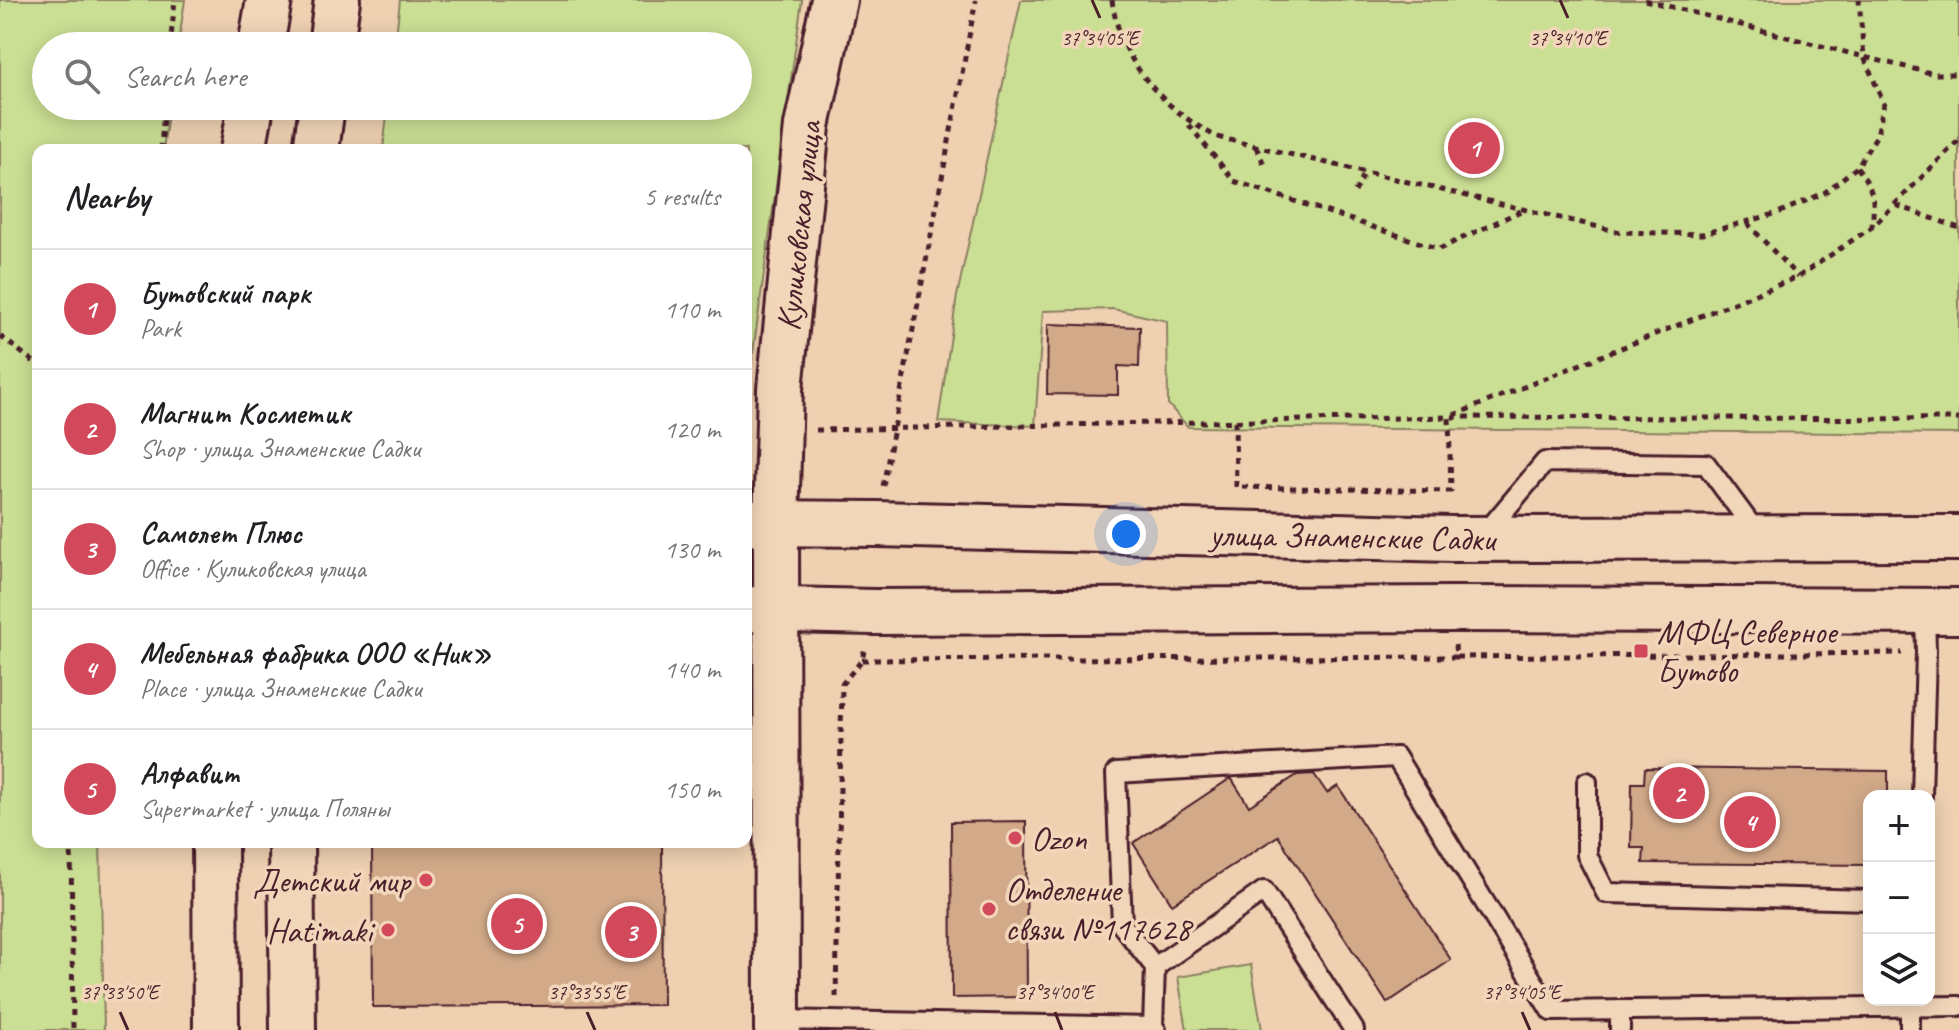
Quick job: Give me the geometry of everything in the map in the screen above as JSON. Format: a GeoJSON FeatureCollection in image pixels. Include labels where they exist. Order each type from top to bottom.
{"type":"FeatureCollection","features":[{"type":"Feature","properties":{"kind":"street"},"geometry":{"type":"LineString","coordinates":[[263,32],[269,0]]}},
{"type":"Feature","properties":{"kind":"street"},"geometry":{"type":"LineString","coordinates":[[333,32],[337,0]]}},
{"type":"Feature","properties":{"kind":"street","name":"Куликовская улица"},"geometry":{"type":"LineString","coordinates":[[777,1025],[761,610],[761,524],[780,389],[807,126],[834,0]]}},
{"type":"Feature","properties":{"kind":"street"},"geometry":{"type":"LineString","coordinates":[[244,144],[248,120]]}},
{"type":"Feature","properties":{"kind":"street"},"geometry":{"type":"LineString","coordinates":[[317,144],[320,120]]}},
{"type":"Feature","properties":{"kind":"street","name":"улица Знаменские Садки"},"geometry":{"type":"LineString","coordinates":[[761,524],[877,524],[1480,539],[1959,538]]}},
{"type":"Feature","properties":{"kind":"street","name":"улица Знаменские Садки"},"geometry":{"type":"LineString","coordinates":[[761,610],[1454,609],[1937,625]]}},
{"type":"Feature","properties":{"kind":"street"},"geometry":{"type":"LineString","coordinates":[[215,848],[216,1030]]}},
{"type":"Feature","properties":{"kind":"street"},"geometry":{"type":"LineString","coordinates":[[291,848],[293,1030]]}},
{"type":"Feature","properties":{"kind":"lane"},"geometry":{"type":"LineString","coordinates":[[1480,539],[1545,462],[1706,464],[1761,538]]}},
{"type":"Feature","properties":{"kind":"lane"},"geometry":{"type":"LineString","coordinates":[[1923,790],[1937,625]]}},
{"type":"Feature","properties":{"kind":"lane"},"geometry":{"type":"LineString","coordinates":[[777,1025],[1155,1028],[1155,967],[1122,925],[1116,773],[1396,757],[1551,1011],[1910,1006],[1910,1030]]}},
{"type":"Feature","properties":{"kind":"lane"},"geometry":{"type":"LineString","coordinates":[[1587,782],[1587,855],[1606,893],[1863,900]]}},
{"type":"Feature","properties":{"kind":"lane"},"geometry":{"type":"LineString","coordinates":[[1155,967],[1264,891],[1354,1030]]}},
{"type":"Feature","properties":{"kind":"lane"},"geometry":{"type":"LineString","coordinates":[[1935,1006],[1959,1006]]}},
{"type":"Feature","properties":{"kind":"lane"},"geometry":{"type":"LineString","coordinates":[[1620,1010],[1620,1030]]}},
{"type":"Feature","properties":{"kind":"path"},"geometry":{"type":"LineString","coordinates":[[172,32],[175,0]]}},
{"type":"Feature","properties":{"kind":"path"},"geometry":{"type":"LineString","coordinates":[[1112,0],[1115,24],[1147,84],[1186,121],[1234,181],[1439,249],[1525,209]]}},
{"type":"Feature","properties":{"kind":"path"},"geometry":{"type":"LineString","coordinates":[[1645,0],[1935,74],[1959,74]]}},
{"type":"Feature","properties":{"kind":"path"},"geometry":{"type":"LineString","coordinates":[[1186,121],[1217,137],[1256,147],[1620,232],[1702,234],[1778,213],[1824,193],[1857,167],[1877,135],[1884,104],[1864,57],[1859,0]]}},
{"type":"Feature","properties":{"kind":"path"},"geometry":{"type":"LineString","coordinates":[[161,144],[163,120]]}},
{"type":"Feature","properties":{"kind":"path"},"geometry":{"type":"LineString","coordinates":[[1449,417],[1798,277],[1872,227],[1959,140]]}},
{"type":"Feature","properties":{"kind":"path"},"geometry":{"type":"LineString","coordinates":[[1256,147],[1266,168]]}},
{"type":"Feature","properties":{"kind":"path"},"geometry":{"type":"LineString","coordinates":[[1857,167],[1869,183],[1875,200],[1872,227]]}},
{"type":"Feature","properties":{"kind":"path"},"geometry":{"type":"LineString","coordinates":[[1355,192],[1365,172]]}},
{"type":"Feature","properties":{"kind":"path"},"geometry":{"type":"LineString","coordinates":[[1896,205],[1959,228]]}},
{"type":"Feature","properties":{"kind":"path"},"geometry":{"type":"LineString","coordinates":[[1747,223],[1798,277]]}},
{"type":"Feature","properties":{"kind":"path"},"geometry":{"type":"LineString","coordinates":[[0,336],[32,360]]}},
{"type":"Feature","properties":{"kind":"path"},"geometry":{"type":"LineString","coordinates":[[1235,421],[1236,487],[1451,491],[1449,417]]}},
{"type":"Feature","properties":{"kind":"path"},"geometry":{"type":"LineString","coordinates":[[894,427],[1449,417],[1959,419]]}},
{"type":"Feature","properties":{"kind":"path"},"geometry":{"type":"LineString","coordinates":[[1454,609],[1456,657]]}},
{"type":"Feature","properties":{"kind":"path"},"geometry":{"type":"LineString","coordinates":[[862,660],[1456,657],[1937,625]]}},
{"type":"Feature","properties":{"kind":"path"},"geometry":{"type":"LineString","coordinates":[[71,848],[73,1030]]}},
{"type":"Feature","properties":{"kind":"green space"},"geometry":{"type":"Polygon","coordinates":[[[0,0],[185,0],[180,32],[32,32],[32,120],[167,120],[164,144],[32,144],[32,848],[100,848],[104,1030],[0,1030],[0,0]]]}},
{"type":"Feature","properties":{"kind":"green space"},"geometry":{"type":"Polygon","coordinates":[[[400,0],[802,0],[752,360],[752,144],[384,144],[386,120],[752,120],[752,32],[397,32],[400,0]]]}},
{"type":"Feature","properties":{"kind":"green space"},"geometry":{"type":"Polygon","coordinates":[[[1021,0],[1959,0],[1959,434],[1188,427],[1168,404],[1167,321],[1113,309],[1043,311],[1035,426],[938,422],[957,296],[1021,0]]]}},
{"type":"Feature","properties":{"kind":"green space"},"geometry":{"type":"Polygon","coordinates":[[[1251,965],[1262,1030],[1187,1030],[1178,977],[1251,965]]]}},
{"type":"Feature","properties":{"kind":"building"},"geometry":{"type":"Polygon","coordinates":[[[1048,324],[1140,327],[1139,367],[1118,366],[1118,395],[1047,394],[1048,324]]]}},
{"type":"Feature","properties":{"kind":"building"},"geometry":{"type":"Polygon","coordinates":[[[1645,768],[1888,771],[1888,790],[1863,790],[1863,865],[1643,863],[1644,848],[1631,848],[1632,783],[1644,783],[1645,768]]]}},
{"type":"Feature","properties":{"kind":"building"},"geometry":{"type":"Polygon","coordinates":[[[1314,774],[1327,793],[1338,786],[1451,960],[1387,1003],[1278,836],[1172,904],[1133,843],[1231,778],[1249,806],[1297,775],[1314,774]]]}},
{"type":"Feature","properties":{"kind":"building","name":"Отделение связи №117628"},"geometry":{"type":"Polygon","coordinates":[[[1026,821],[1027,997],[952,998],[951,822],[1026,821]]]}},
{"type":"Feature","properties":{"kind":"building"},"geometry":{"type":"Polygon","coordinates":[[[372,848],[662,848],[663,1005],[373,1007],[372,848]]]}},
{"type":"Feature","properties":{"kind":"place","name":"Бутовский парк"},"geometry":{"type":"Point","coordinates":[1474,148]}},
{"type":"Feature","properties":{"kind":"place","name":"МФЦ Северное Бутово"},"geometry":{"type":"Point","coordinates":[1641,651]}},
{"type":"Feature","properties":{"kind":"place","name":"Магнит Косметик"},"geometry":{"type":"Point","coordinates":[1679,793]}},
{"type":"Feature","properties":{"kind":"place","name":"Мебельная фабрика ООО «Ник»"},"geometry":{"type":"Point","coordinates":[1750,822]}},
{"type":"Feature","properties":{"kind":"place","name":"Ozon"},"geometry":{"type":"Point","coordinates":[1015,838]}},
{"type":"Feature","properties":{"kind":"place","name":"Детский мир"},"geometry":{"type":"Point","coordinates":[426,880]}},
{"type":"Feature","properties":{"kind":"place","name":"Отделение связи №117628"},"geometry":{"type":"Point","coordinates":[989,909]}},
{"type":"Feature","properties":{"kind":"place","name":"Алфавит"},"geometry":{"type":"Point","coordinates":[517,924]}},
{"type":"Feature","properties":{"kind":"place","name":"Hatimaki"},"geometry":{"type":"Point","coordinates":[388,930]}},
{"type":"Feature","properties":{"kind":"place","name":"Самолет Плюс"},"geometry":{"type":"Point","coordinates":[631,932]}}]}
